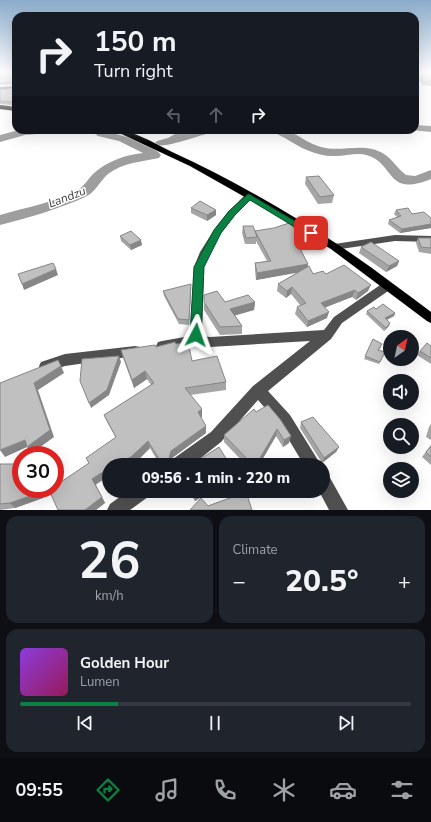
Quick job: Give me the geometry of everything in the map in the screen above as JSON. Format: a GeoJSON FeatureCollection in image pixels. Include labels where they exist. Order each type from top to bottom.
{"type":"FeatureCollection","features":[{"type":"Feature","properties":{"kind":"main road"},"geometry":{"type":"LineString","coordinates":[[0,107],[12,108]]}},
{"type":"Feature","properties":{"kind":"main road"},"geometry":{"type":"LineString","coordinates":[[127,134],[193,164],[276,211],[334,248],[431,318]]}},
{"type":"Feature","properties":{"kind":"street"},"geometry":{"type":"LineString","coordinates":[[198,340],[196,335],[199,267],[217,232],[232,213],[249,196]]}},
{"type":"Feature","properties":{"kind":"street"},"geometry":{"type":"LineString","coordinates":[[334,248],[380,239],[410,237],[431,239]]}},
{"type":"Feature","properties":{"kind":"street"},"geometry":{"type":"LineString","coordinates":[[188,458],[216,437],[258,390],[327,335],[338,320],[387,286]]}},
{"type":"Feature","properties":{"kind":"street"},"geometry":{"type":"LineString","coordinates":[[32,372],[65,360],[198,340],[210,342],[327,335]]}},
{"type":"Feature","properties":{"kind":"street"},"geometry":{"type":"LineString","coordinates":[[258,390],[285,420],[309,458]]}},
{"type":"Feature","properties":{"kind":"street"},"geometry":{"type":"LineString","coordinates":[[330,494],[339,510]]}},
{"type":"Feature","properties":{"kind":"street"},"geometry":{"type":"LineString","coordinates":[[117,510],[133,498]]}},
{"type":"Feature","properties":{"kind":"building"},"geometry":{"type":"Polygon","coordinates":[[[0,96],[12,96],[12,102],[0,101],[0,96]]]}},
{"type":"Feature","properties":{"kind":"building"},"geometry":{"type":"Polygon","coordinates":[[[319,176],[334,195],[320,197],[306,177],[319,176]]]}},
{"type":"Feature","properties":{"kind":"building"},"geometry":{"type":"Polygon","coordinates":[[[200,201],[216,210],[207,215],[191,208],[200,201]]]}},
{"type":"Feature","properties":{"kind":"building"},"geometry":{"type":"Polygon","coordinates":[[[408,208],[412,214],[424,212],[431,218],[431,224],[402,229],[389,220],[401,216],[396,210],[408,208]]]}},
{"type":"Feature","properties":{"kind":"building"},"geometry":{"type":"Polygon","coordinates":[[[289,223],[309,241],[298,245],[308,264],[257,273],[255,263],[271,261],[255,231],[274,228],[289,223]]]}},
{"type":"Feature","properties":{"kind":"building"},"geometry":{"type":"Polygon","coordinates":[[[243,226],[253,226],[257,237],[246,238],[243,226]]]}},
{"type":"Feature","properties":{"kind":"building"},"geometry":{"type":"Polygon","coordinates":[[[131,231],[141,240],[130,245],[120,236],[131,231]]]}},
{"type":"Feature","properties":{"kind":"building"},"geometry":{"type":"Polygon","coordinates":[[[418,238],[431,238],[431,248],[421,247],[418,238]]]}},
{"type":"Feature","properties":{"kind":"building"},"geometry":{"type":"Polygon","coordinates":[[[371,242],[399,261],[389,266],[361,247],[371,242]]]}},
{"type":"Feature","properties":{"kind":"building"},"geometry":{"type":"Polygon","coordinates":[[[53,263],[56,269],[22,284],[18,274],[53,263]]]}},
{"type":"Feature","properties":{"kind":"building"},"geometry":{"type":"Polygon","coordinates":[[[344,265],[371,285],[358,293],[355,290],[321,303],[329,312],[308,321],[297,307],[306,303],[292,287],[287,291],[278,284],[309,266],[313,274],[323,271],[326,274],[344,265]]]}},
{"type":"Feature","properties":{"kind":"building"},"geometry":{"type":"Polygon","coordinates":[[[191,284],[189,320],[178,319],[163,291],[191,284]]]}},
{"type":"Feature","properties":{"kind":"building"},"geometry":{"type":"Polygon","coordinates":[[[217,291],[225,302],[248,295],[255,302],[230,309],[242,326],[220,327],[204,302],[204,295],[217,291]]]}},
{"type":"Feature","properties":{"kind":"building"},"geometry":{"type":"Polygon","coordinates":[[[383,304],[395,313],[385,318],[390,323],[386,328],[367,311],[374,307],[376,309],[383,304]]]}},
{"type":"Feature","properties":{"kind":"building"},"geometry":{"type":"Polygon","coordinates":[[[373,339],[382,344],[378,350],[383,351],[383,356],[380,362],[365,356],[373,339]]]}},
{"type":"Feature","properties":{"kind":"building"},"geometry":{"type":"Polygon","coordinates":[[[175,342],[176,344],[188,342],[192,361],[217,356],[226,382],[185,388],[202,409],[198,412],[206,426],[171,451],[169,458],[158,458],[148,441],[129,458],[102,458],[102,473],[92,479],[102,497],[85,510],[58,510],[53,498],[64,498],[64,480],[89,463],[86,458],[116,437],[104,415],[154,383],[145,371],[132,380],[121,350],[155,345],[156,347],[175,342]]]}},
{"type":"Feature","properties":{"kind":"building"},"geometry":{"type":"Polygon","coordinates":[[[427,343],[431,346],[431,358],[420,351],[427,343]]]}},
{"type":"Feature","properties":{"kind":"building"},"geometry":{"type":"Polygon","coordinates":[[[119,356],[107,390],[89,403],[80,381],[82,359],[119,356]]]}},
{"type":"Feature","properties":{"kind":"building"},"geometry":{"type":"Polygon","coordinates":[[[58,360],[61,366],[34,383],[50,430],[28,446],[27,446],[25,440],[0,450],[0,383],[58,360]]]}},
{"type":"Feature","properties":{"kind":"building"},"geometry":{"type":"Polygon","coordinates":[[[268,405],[280,419],[291,436],[284,440],[277,429],[260,458],[246,458],[224,435],[254,409],[256,412],[268,405]]]}},
{"type":"Feature","properties":{"kind":"building"},"geometry":{"type":"Polygon","coordinates":[[[313,417],[339,447],[324,458],[301,422],[313,417]]]}},
{"type":"Feature","properties":{"kind":"building"},"geometry":{"type":"Polygon","coordinates":[[[431,446],[431,457],[426,452],[431,446]]]}},
{"type":"Feature","properties":{"kind":"building"},"geometry":{"type":"Polygon","coordinates":[[[219,447],[226,458],[202,458],[219,447]]]}},
{"type":"Feature","properties":{"kind":"building"},"geometry":{"type":"Polygon","coordinates":[[[0,464],[12,464],[12,498],[24,498],[10,503],[0,504],[0,464]]]}},
{"type":"Feature","properties":{"kind":"building"},"geometry":{"type":"Polygon","coordinates":[[[201,498],[208,506],[230,498],[248,498],[252,510],[190,510],[201,498]]]}},
{"type":"Feature","properties":{"kind":"waterway","name":"Landzu"},"geometry":{"type":"LineString","coordinates":[[419,128],[431,129]]}},
{"type":"Feature","properties":{"kind":"waterway","name":"Landzu"},"geometry":{"type":"LineString","coordinates":[[0,139],[17,134]]}},
{"type":"Feature","properties":{"kind":"waterway","name":"Landzu"},"geometry":{"type":"LineString","coordinates":[[0,220],[82,193],[91,186],[94,180],[102,172],[123,161],[155,155],[123,139],[103,134]]}},
{"type":"Feature","properties":{"kind":"waterway","name":"Landzu"},"geometry":{"type":"LineString","coordinates":[[161,143],[171,141],[183,134]]}},
{"type":"Feature","properties":{"kind":"waterway","name":"Landzu"},"geometry":{"type":"LineString","coordinates":[[177,138],[193,134]]}},
{"type":"Feature","properties":{"kind":"waterway","name":"Landzu"},"geometry":{"type":"LineString","coordinates":[[286,134],[319,151],[331,153],[359,151],[370,152],[386,161],[401,178],[408,180],[418,179],[431,174]]}},
{"type":"Feature","properties":{"kind":"route"},"geometry":{"type":"LineString","coordinates":[[196,335],[199,267],[205,252],[217,232],[232,213],[249,196],[311,233]]}}]}
